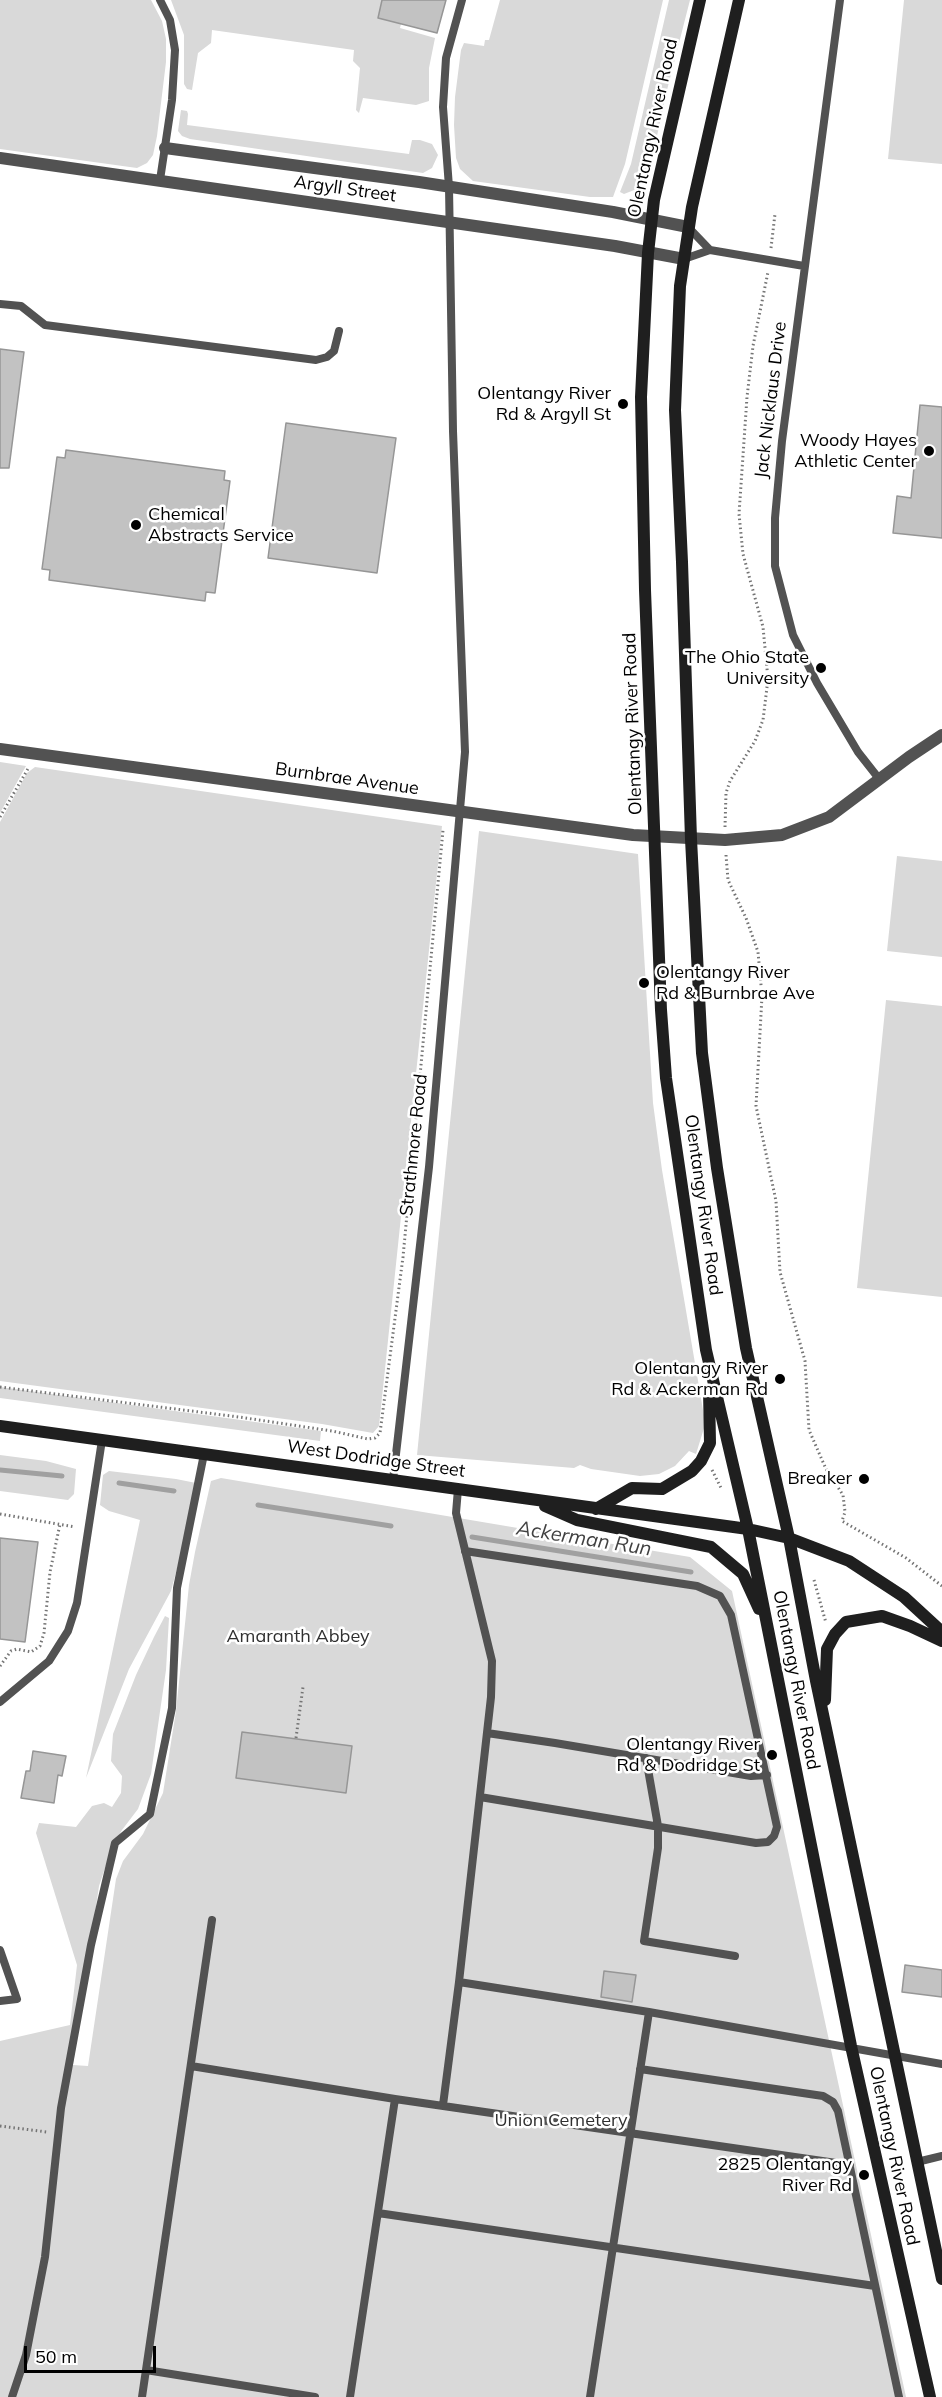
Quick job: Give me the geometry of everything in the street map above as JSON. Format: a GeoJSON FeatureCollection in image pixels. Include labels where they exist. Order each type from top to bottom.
{"type":"FeatureCollection","features":[{"type":"Feature","properties":{"kind":"main road","name":"Olentangy River Road"},"geometry":{"type":"LineString","coordinates":[[700,0],[679,84],[651,219],[641,397],[661,1010],[666,1078],[706,1350],[748,1529],[851,2046],[930,2397]]}},
{"type":"Feature","properties":{"kind":"main road","name":"Olentangy River Road"},"geometry":{"type":"LineString","coordinates":[[738,0],[688,227],[680,286],[675,410],[691,839],[702,1053],[717,1168],[746,1348],[789,1538],[916,2162],[936,2227],[942,2279]]}},
{"type":"Feature","properties":{"kind":"main road"},"geometry":{"type":"LineString","coordinates":[[596,1509],[632,1488],[662,1489],[680,1480],[701,1461],[710,1443],[711,1429],[706,1350]]}},
{"type":"Feature","properties":{"kind":"main road","name":"West Dodridge Street"},"geometry":{"type":"LineString","coordinates":[[0,1426],[748,1529],[789,1538],[849,1561],[904,1597],[942,1632]]}},
{"type":"Feature","properties":{"kind":"main road"},"geometry":{"type":"LineString","coordinates":[[530,1499],[577,1520],[711,1547],[743,1574],[766,1623]]}},
{"type":"Feature","properties":{"kind":"main road"},"geometry":{"type":"LineString","coordinates":[[825,1722],[827,1649],[835,1634],[846,1622],[882,1616],[942,1641]]}},
{"type":"Feature","properties":{"kind":"street","name":"Argyll Street"},"geometry":{"type":"LineString","coordinates":[[165,148],[449,187],[688,227]]}},
{"type":"Feature","properties":{"kind":"street","name":"Argyll Street"},"geometry":{"type":"LineString","coordinates":[[0,158],[684,259]]}},
{"type":"Feature","properties":{"kind":"street","name":"Burnbrae Avenue"},"geometry":{"type":"LineString","coordinates":[[0,749],[461,813],[655,837],[725,840],[782,835],[828,817],[942,735]]}},
{"type":"Feature","properties":{"kind":"lane"},"geometry":{"type":"LineString","coordinates":[[160,0],[170,20],[175,50],[175,75],[160,180]]}},
{"type":"Feature","properties":{"kind":"lane","name":"Strathmore Road"},"geometry":{"type":"LineString","coordinates":[[393,1480],[429,1167],[465,752],[453,431],[449,187],[443,107],[446,58],[462,0]]}},
{"type":"Feature","properties":{"kind":"lane","name":"Jack Nicklaus Drive"},"geometry":{"type":"LineString","coordinates":[[840,0],[813,215],[804,266],[775,518],[775,566],[793,635],[817,683],[858,752],[880,780]]}},
{"type":"Feature","properties":{"kind":"lane"},"geometry":{"type":"LineString","coordinates":[[688,227],[710,250]]}},
{"type":"Feature","properties":{"kind":"lane"},"geometry":{"type":"LineString","coordinates":[[684,259],[710,250],[804,266]]}},
{"type":"Feature","properties":{"kind":"lane"},"geometry":{"type":"LineString","coordinates":[[0,304],[21,306],[45,325],[316,360],[327,357],[334,351],[339,331]]}},
{"type":"Feature","properties":{"kind":"lane"},"geometry":{"type":"LineString","coordinates":[[0,1702],[49,1661],[68,1631],[77,1603],[102,1440]]}},
{"type":"Feature","properties":{"kind":"lane"},"geometry":{"type":"LineString","coordinates":[[12,2397],[26,2355],[45,2257],[57,2134],[91,1945],[115,1843],[150,1814],[172,1708],[177,1588],[204,1454]]}},
{"type":"Feature","properties":{"kind":"lane"},"geometry":{"type":"LineString","coordinates":[[443,2105],[487,1734],[492,1661],[456,1513],[458,1489]]}},
{"type":"Feature","properties":{"kind":"lane"},"geometry":{"type":"LineString","coordinates":[[465,1551],[697,1586],[720,1596],[731,1615],[777,1827],[774,1836],[768,1842],[756,1843],[480,1797]]}},
{"type":"Feature","properties":{"kind":"lane"},"geometry":{"type":"LineString","coordinates":[[487,1734],[751,1776],[767,1775]]}},
{"type":"Feature","properties":{"kind":"lane"},"geometry":{"type":"LineString","coordinates":[[646,1758],[658,1826],[658,1848],[644,1941],[735,1956]]}},
{"type":"Feature","properties":{"kind":"lane"},"geometry":{"type":"LineString","coordinates":[[142,2397],[212,1920]]}},
{"type":"Feature","properties":{"kind":"lane"},"geometry":{"type":"LineString","coordinates":[[0,1950],[17,1998],[0,2001]]}},
{"type":"Feature","properties":{"kind":"lane"},"geometry":{"type":"LineString","coordinates":[[459,1982],[851,2046],[942,2064]]}},
{"type":"Feature","properties":{"kind":"lane"},"geometry":{"type":"LineString","coordinates":[[591,2397],[649,2012]]}},
{"type":"Feature","properties":{"kind":"lane"},"geometry":{"type":"LineString","coordinates":[[191,2066],[395,2099],[850,2165]]}},
{"type":"Feature","properties":{"kind":"lane"},"geometry":{"type":"LineString","coordinates":[[640,2069],[823,2096],[833,2102],[838,2111],[899,2397]]}},
{"type":"Feature","properties":{"kind":"lane"},"geometry":{"type":"LineString","coordinates":[[350,2397],[395,2099]]}},
{"type":"Feature","properties":{"kind":"lane"},"geometry":{"type":"LineString","coordinates":[[916,2162],[942,2156]]}},
{"type":"Feature","properties":{"kind":"lane"},"geometry":{"type":"LineString","coordinates":[[378,2212],[875,2286]]}},
{"type":"Feature","properties":{"kind":"lane"},"geometry":{"type":"LineString","coordinates":[[146,2370],[272,2394],[315,2397]]}},
{"type":"Feature","properties":{"kind":"path"},"geometry":{"type":"LineString","coordinates":[[775,214],[770,259],[750,377],[739,514],[743,554],[763,627],[768,679],[763,720],[755,741],[730,781],[726,793],[725,840],[728,880],[746,918],[758,952],[762,996],[756,1106],[776,1201],[780,1272],[805,1361],[809,1430],[826,1468],[843,1495],[845,1512],[842,1521],[906,1558],[942,1586]]}},
{"type":"Feature","properties":{"kind":"path"},"geometry":{"type":"LineString","coordinates":[[0,817],[25,772],[39,754]]}},
{"type":"Feature","properties":{"kind":"path"},"geometry":{"type":"LineString","coordinates":[[0,1387],[239,1417],[332,1431],[368,1439],[375,1438],[380,1433],[403,1257],[443,830]]}},
{"type":"Feature","properties":{"kind":"path"},"geometry":{"type":"LineString","coordinates":[[710,1467],[722,1490]]}},
{"type":"Feature","properties":{"kind":"path"},"geometry":{"type":"LineString","coordinates":[[0,1514],[71,1525],[88,1533]]}},
{"type":"Feature","properties":{"kind":"path"},"geometry":{"type":"LineString","coordinates":[[0,1666],[10,1651],[17,1649],[31,1652],[40,1646],[44,1633],[50,1572],[60,1524]]}},
{"type":"Feature","properties":{"kind":"path"},"geometry":{"type":"LineString","coordinates":[[814,1581],[828,1627]]}},
{"type":"Feature","properties":{"kind":"path"},"geometry":{"type":"LineString","coordinates":[[296,1738],[303,1687]]}},
{"type":"Feature","properties":{"kind":"path"},"geometry":{"type":"LineString","coordinates":[[0,2126],[57,2134]]}},
{"type":"Feature","properties":{"kind":"green space"},"geometry":{"type":"Polygon","coordinates":[[[0,0],[151,0],[162,21],[166,39],[166,62],[157,136],[153,155],[147,163],[137,168],[0,149],[0,0]]]}},
{"type":"Feature","properties":{"kind":"green space"},"geometry":{"type":"Polygon","coordinates":[[[171,0],[382,0],[378,18],[401,24],[400,28],[435,38],[429,68],[429,101],[416,105],[363,98],[359,113],[356,110],[360,68],[353,61],[354,50],[212,30],[211,43],[198,53],[192,90],[187,89],[184,84],[184,35],[171,0]]]}},
{"type":"Feature","properties":{"kind":"green space"},"geometry":{"type":"Polygon","coordinates":[[[500,0],[663,0],[625,164],[613,197],[590,197],[473,181],[460,169],[456,158],[454,125],[461,50],[464,43],[484,46],[485,40],[489,40],[500,0]]]}},
{"type":"Feature","properties":{"kind":"green space"},"geometry":{"type":"Polygon","coordinates":[[[669,0],[690,0],[648,177],[642,187],[624,194],[620,192],[631,164],[669,0]]]}},
{"type":"Feature","properties":{"kind":"green space"},"geometry":{"type":"Polygon","coordinates":[[[904,0],[942,0],[942,164],[888,159],[904,0]]]}},
{"type":"Feature","properties":{"kind":"green space"},"geometry":{"type":"Polygon","coordinates":[[[181,110],[187,111],[187,125],[409,154],[412,140],[420,140],[432,144],[438,155],[432,168],[423,173],[190,139],[182,136],[178,131],[181,110]]]}},
{"type":"Feature","properties":{"kind":"green space"},"geometry":{"type":"Polygon","coordinates":[[[0,762],[26,766],[0,813],[0,762]]]}},
{"type":"Feature","properties":{"kind":"green space"},"geometry":{"type":"Polygon","coordinates":[[[35,767],[442,826],[379,1426],[373,1433],[322,1424],[0,1381],[0,822],[27,773],[35,767]]]}},
{"type":"Feature","properties":{"kind":"green space"},"geometry":{"type":"Polygon","coordinates":[[[479,831],[638,854],[653,1103],[662,1170],[704,1416],[704,1428],[696,1454],[689,1451],[675,1466],[659,1474],[640,1476],[591,1469],[580,1465],[574,1468],[417,1455],[479,831]]]}},
{"type":"Feature","properties":{"kind":"green space"},"geometry":{"type":"Polygon","coordinates":[[[897,856],[942,861],[942,957],[887,951],[897,856]]]}},
{"type":"Feature","properties":{"kind":"green space"},"geometry":{"type":"Polygon","coordinates":[[[886,1000],[942,1006],[942,1297],[857,1288],[886,1000]]]}},
{"type":"Feature","properties":{"kind":"green space"},"geometry":{"type":"Polygon","coordinates":[[[0,1387],[321,1431],[320,1441],[0,1398],[0,1387]]]}},
{"type":"Feature","properties":{"kind":"green space"},"geometry":{"type":"Polygon","coordinates":[[[0,1455],[46,1461],[76,1469],[74,1494],[68,1500],[0,1491],[0,1455]]]}},
{"type":"Feature","properties":{"kind":"green space"},"geometry":{"type":"Polygon","coordinates":[[[109,1471],[196,1483],[190,1520],[171,1591],[129,1669],[86,1778],[140,1520],[109,1511],[100,1505],[103,1475],[109,1471]]]}},
{"type":"Feature","properties":{"kind":"green space","name":"Union Cemetery"},"geometry":{"type":"Polygon","coordinates":[[[221,1478],[690,1557],[732,1591],[906,2397],[0,2397],[0,2041],[70,2025],[77,1965],[36,1833],[39,1823],[76,1827],[92,1806],[104,1803],[112,1807],[121,1793],[122,1776],[111,1761],[113,1734],[154,1637],[165,1616],[169,1618],[166,1670],[151,1774],[138,1809],[122,1830],[111,1850],[99,1886],[73,2065],[88,2066],[116,1879],[123,1861],[143,1834],[163,1793],[176,1711],[189,1585],[195,1552],[211,1481],[221,1478]]]}},
{"type":"Feature","properties":{"kind":"building"},"geometry":{"type":"Polygon","coordinates":[[[382,0],[446,0],[437,33],[378,18],[382,0]]]}},
{"type":"Feature","properties":{"kind":"building"},"geometry":{"type":"Polygon","coordinates":[[[0,349],[24,352],[9,468],[0,468],[0,349]]]}},
{"type":"Feature","properties":{"kind":"building","name":"Woody Hayes Athletic Center"},"geometry":{"type":"Polygon","coordinates":[[[920,405],[942,407],[942,538],[893,533],[897,496],[911,498],[920,405]]]}},
{"type":"Feature","properties":{"kind":"building","name":"Chemical Abstracts Service"},"geometry":{"type":"Polygon","coordinates":[[[286,423],[396,438],[377,573],[268,558],[286,423]]]}},
{"type":"Feature","properties":{"kind":"building","name":"Chemical Abstracts Service"},"geometry":{"type":"Polygon","coordinates":[[[66,450],[225,471],[224,480],[230,481],[215,593],[206,592],[205,601],[49,580],[50,570],[42,569],[57,457],[65,458],[66,450]]]}},
{"type":"Feature","properties":{"kind":"building"},"geometry":{"type":"Polygon","coordinates":[[[0,1538],[38,1542],[25,1642],[0,1639],[0,1538]]]}},
{"type":"Feature","properties":{"kind":"building"},"geometry":{"type":"Polygon","coordinates":[[[242,1732],[352,1746],[346,1793],[236,1778],[242,1732]]]}},
{"type":"Feature","properties":{"kind":"building"},"geometry":{"type":"Polygon","coordinates":[[[33,1751],[66,1756],[62,1776],[58,1775],[54,1803],[21,1798],[26,1771],[30,1771],[33,1751]]]}},
{"type":"Feature","properties":{"kind":"building"},"geometry":{"type":"Polygon","coordinates":[[[905,1965],[942,1970],[942,1997],[902,1992],[905,1965]]]}},
{"type":"Feature","properties":{"kind":"building"},"geometry":{"type":"Polygon","coordinates":[[[604,1971],[636,1975],[632,2002],[601,1997],[604,1971]]]}},
{"type":"Feature","properties":{"kind":"waterway","name":"Ackerman Run"},"geometry":{"type":"LineString","coordinates":[[0,1470],[62,1476]]}},
{"type":"Feature","properties":{"kind":"waterway","name":"Ackerman Run"},"geometry":{"type":"LineString","coordinates":[[119,1483],[174,1491]]}},
{"type":"Feature","properties":{"kind":"waterway","name":"Ackerman Run"},"geometry":{"type":"LineString","coordinates":[[258,1505],[391,1526]]}},
{"type":"Feature","properties":{"kind":"waterway","name":"Ackerman Run"},"geometry":{"type":"LineString","coordinates":[[472,1537],[691,1572]]}},
{"type":"Feature","properties":{"kind":"place","name":"Olentangy River Rd & Argyll St"},"geometry":{"type":"Point","coordinates":[623,404]}},
{"type":"Feature","properties":{"kind":"place","name":"Woody Hayes Athletic Center"},"geometry":{"type":"Point","coordinates":[929,451]}},
{"type":"Feature","properties":{"kind":"place","name":"Chemical Abstracts Service"},"geometry":{"type":"Point","coordinates":[136,525]}},
{"type":"Feature","properties":{"kind":"place","name":"The Ohio State University"},"geometry":{"type":"Point","coordinates":[821,668]}},
{"type":"Feature","properties":{"kind":"place","name":"Olentangy River Rd & Burnbrae Ave"},"geometry":{"type":"Point","coordinates":[644,983]}},
{"type":"Feature","properties":{"kind":"place","name":"Olentangy River Rd & Ackerman Rd"},"geometry":{"type":"Point","coordinates":[780,1379]}},
{"type":"Feature","properties":{"kind":"place","name":"Breaker"},"geometry":{"type":"Point","coordinates":[864,1479]}},
{"type":"Feature","properties":{"kind":"place","name":"Olentangy River Rd & Dodridge St"},"geometry":{"type":"Point","coordinates":[772,1755]}},
{"type":"Feature","properties":{"kind":"place","name":"2825 Olentangy River Rd"},"geometry":{"type":"Point","coordinates":[864,2175]}},
{"type":"Feature","properties":{"kind":"park label","name":"Amaranth Abbey"},"geometry":{"type":"Point","coordinates":[298,1637]}}]}
